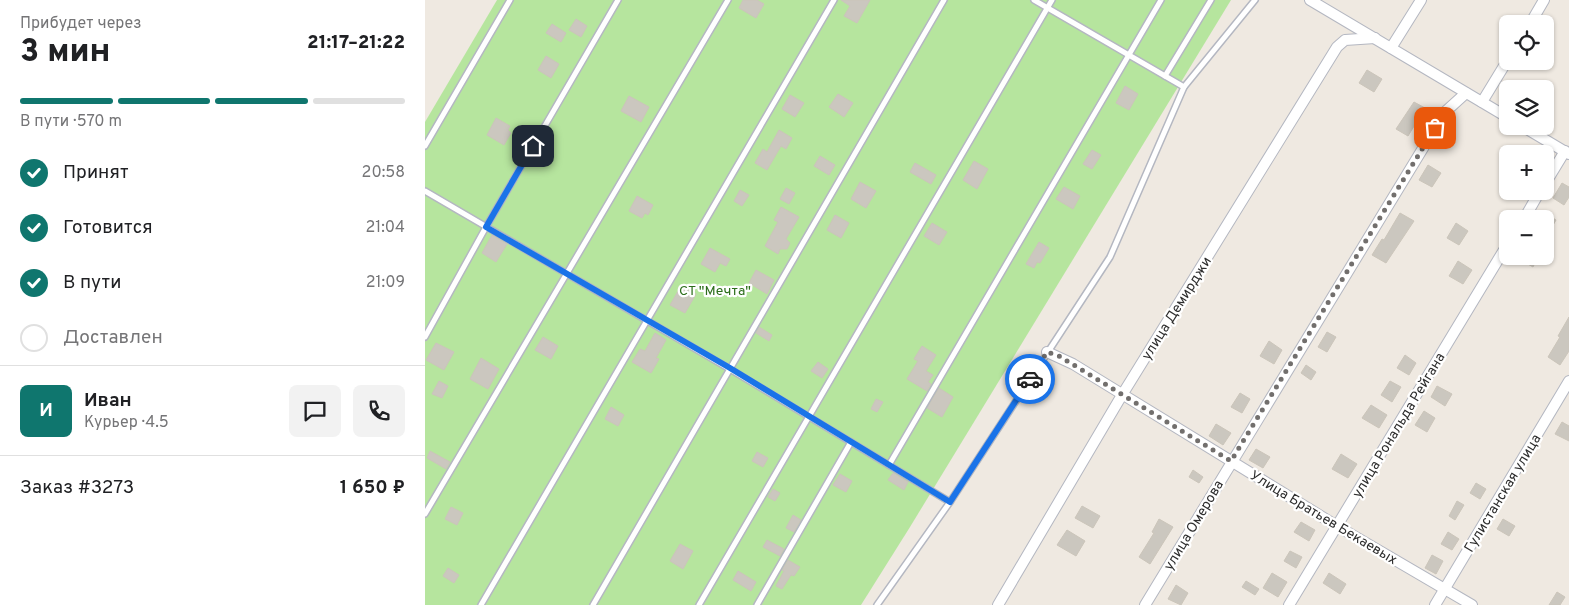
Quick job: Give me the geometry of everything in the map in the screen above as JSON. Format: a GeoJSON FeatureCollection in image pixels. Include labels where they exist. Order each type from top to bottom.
{"type":"FeatureCollection","features":[{"type":"Feature","properties":{"kind":"street"},"geometry":{"type":"LineString","coordinates":[[1310,0],[1499,112]]}},
{"type":"Feature","properties":{"kind":"street"},"geometry":{"type":"LineString","coordinates":[[1391,48],[1421,0]]}},
{"type":"Feature","properties":{"kind":"street"},"geometry":{"type":"LineString","coordinates":[[1535,15],[1544,0]]}},
{"type":"Feature","properties":{"kind":"street","name":"улица Демирджи"},"geometry":{"type":"LineString","coordinates":[[998,605],[1122,395],[1337,46],[1345,40],[1375,38]]}},
{"type":"Feature","properties":{"kind":"street"},"geometry":{"type":"LineString","coordinates":[[1482,102],[1502,70]]}},
{"type":"Feature","properties":{"kind":"street","name":"улица Омерова"},"geometry":{"type":"LineString","coordinates":[[1145,605],[1445,112],[1466,93]]}},
{"type":"Feature","properties":{"kind":"street"},"geometry":{"type":"LineString","coordinates":[[1537,135],[1567,153],[1554,171]]}},
{"type":"Feature","properties":{"kind":"street","name":"улица Рональда Рейгана"},"geometry":{"type":"LineString","coordinates":[[1289,605],[1499,258]]}},
{"type":"Feature","properties":{"kind":"street","name":"Улица Братьев Бекаевых"},"geometry":{"type":"LineString","coordinates":[[1047,352],[1073,364],[1337,526],[1473,605]]}},
{"type":"Feature","properties":{"kind":"street","name":"Гулистанская улица"},"geometry":{"type":"LineString","coordinates":[[1435,605],[1569,381]]}},
{"type":"Feature","properties":{"kind":"lane"},"geometry":{"type":"LineString","coordinates":[[425,146],[510,0]]}},
{"type":"Feature","properties":{"kind":"lane"},"geometry":{"type":"LineString","coordinates":[[425,337],[486,227],[618,0]]}},
{"type":"Feature","properties":{"kind":"lane"},"geometry":{"type":"LineString","coordinates":[[425,514],[728,0]]}},
{"type":"Feature","properties":{"kind":"lane"},"geometry":{"type":"LineString","coordinates":[[481,605],[834,0]]}},
{"type":"Feature","properties":{"kind":"lane"},"geometry":{"type":"LineString","coordinates":[[593,605],[944,0]]}},
{"type":"Feature","properties":{"kind":"lane"},"geometry":{"type":"LineString","coordinates":[[1034,0],[1184,87]]}},
{"type":"Feature","properties":{"kind":"lane"},"geometry":{"type":"LineString","coordinates":[[699,605],[1052,0]]}},
{"type":"Feature","properties":{"kind":"lane"},"geometry":{"type":"LineString","coordinates":[[889,465],[1161,0]]}},
{"type":"Feature","properties":{"kind":"lane"},"geometry":{"type":"LineString","coordinates":[[1165,76],[1211,0]]}},
{"type":"Feature","properties":{"kind":"lane"},"geometry":{"type":"LineString","coordinates":[[877,605],[950,502],[1110,256],[1184,87],[1255,0]]}},
{"type":"Feature","properties":{"kind":"lane"},"geometry":{"type":"LineString","coordinates":[[425,191],[730,368],[950,502]]}},
{"type":"Feature","properties":{"kind":"lane"},"geometry":{"type":"LineString","coordinates":[[757,605],[851,442]]}},
{"type":"Feature","properties":{"kind":"green space","name":"СТ \"Мечта\""},"geometry":{"type":"Polygon","coordinates":[[[497,0],[1231,0],[861,605],[425,605],[425,122],[497,0]]]}},
{"type":"Feature","properties":{"kind":"building"},"geometry":{"type":"Polygon","coordinates":[[[743,0],[757,0],[764,4],[756,18],[739,8],[743,0]]]}},
{"type":"Feature","properties":{"kind":"building"},"geometry":{"type":"Polygon","coordinates":[[[841,0],[870,0],[857,23],[844,16],[850,6],[841,0]]]}},
{"type":"Feature","properties":{"kind":"building"},"geometry":{"type":"Polygon","coordinates":[[[576,19],[587,26],[581,37],[569,30],[576,19]]]}},
{"type":"Feature","properties":{"kind":"building"},"geometry":{"type":"Polygon","coordinates":[[[552,24],[566,33],[561,42],[546,33],[552,24]]]}},
{"type":"Feature","properties":{"kind":"building"},"geometry":{"type":"Polygon","coordinates":[[[546,56],[559,64],[551,78],[538,70],[546,56]]]}},
{"type":"Feature","properties":{"kind":"building"},"geometry":{"type":"Polygon","coordinates":[[[1367,70],[1382,79],[1374,92],[1359,83],[1367,70]]]}},
{"type":"Feature","properties":{"kind":"building"},"geometry":{"type":"Polygon","coordinates":[[[1125,86],[1138,94],[1129,110],[1116,103],[1125,86]]]}},
{"type":"Feature","properties":{"kind":"building"},"geometry":{"type":"Polygon","coordinates":[[[838,94],[853,103],[844,117],[829,107],[838,94]]]}},
{"type":"Feature","properties":{"kind":"building"},"geometry":{"type":"Polygon","coordinates":[[[790,95],[804,103],[795,117],[782,109],[790,95]]]}},
{"type":"Feature","properties":{"kind":"building"},"geometry":{"type":"Polygon","coordinates":[[[629,96],[649,107],[641,122],[621,111],[629,96]]]}},
{"type":"Feature","properties":{"kind":"building"},"geometry":{"type":"Polygon","coordinates":[[[1414,102],[1425,108],[1408,136],[1396,129],[1414,102]]]}},
{"type":"Feature","properties":{"kind":"building"},"geometry":{"type":"Polygon","coordinates":[[[496,118],[510,126],[508,130],[511,133],[504,145],[487,135],[496,118]]]}},
{"type":"Feature","properties":{"kind":"building"},"geometry":{"type":"Polygon","coordinates":[[[779,130],[792,138],[786,149],[781,146],[767,170],[755,163],[763,149],[767,152],[779,130]]]}},
{"type":"Feature","properties":{"kind":"building"},"geometry":{"type":"Polygon","coordinates":[[[1092,150],[1101,155],[1092,169],[1083,164],[1092,150]]]}},
{"type":"Feature","properties":{"kind":"building"},"geometry":{"type":"Polygon","coordinates":[[[820,156],[835,165],[829,175],[814,166],[820,156]]]}},
{"type":"Feature","properties":{"kind":"building"},"geometry":{"type":"Polygon","coordinates":[[[974,161],[988,169],[977,189],[963,180],[974,161]]]}},
{"type":"Feature","properties":{"kind":"building"},"geometry":{"type":"Polygon","coordinates":[[[915,163],[936,175],[931,184],[910,172],[915,163]]]}},
{"type":"Feature","properties":{"kind":"building"},"geometry":{"type":"Polygon","coordinates":[[[1428,165],[1441,173],[1432,187],[1419,180],[1428,165]]]}},
{"type":"Feature","properties":{"kind":"building"},"geometry":{"type":"Polygon","coordinates":[[[860,182],[876,191],[866,208],[851,199],[860,182]]]}},
{"type":"Feature","properties":{"kind":"building"},"geometry":{"type":"Polygon","coordinates":[[[1562,183],[1569,187],[1569,197],[1564,205],[1554,199],[1562,183]]]}},
{"type":"Feature","properties":{"kind":"building"},"geometry":{"type":"Polygon","coordinates":[[[1064,187],[1080,196],[1073,209],[1056,199],[1064,187]]]}},
{"type":"Feature","properties":{"kind":"building"},"geometry":{"type":"Polygon","coordinates":[[[786,188],[795,193],[789,204],[780,199],[786,188]]]}},
{"type":"Feature","properties":{"kind":"building"},"geometry":{"type":"Polygon","coordinates":[[[740,190],[749,195],[742,206],[734,201],[740,190]]]}},
{"type":"Feature","properties":{"kind":"building"},"geometry":{"type":"Polygon","coordinates":[[[637,196],[653,205],[648,215],[645,213],[642,218],[629,211],[637,196]]]}},
{"type":"Feature","properties":{"kind":"building"},"geometry":{"type":"Polygon","coordinates":[[[781,207],[799,217],[786,239],[790,243],[787,249],[780,249],[778,254],[765,246],[778,222],[774,220],[781,207]]]}},
{"type":"Feature","properties":{"kind":"building"},"geometry":{"type":"Polygon","coordinates":[[[1400,213],[1414,221],[1386,263],[1372,255],[1382,239],[1384,240],[1400,213]]]}},
{"type":"Feature","properties":{"kind":"building"},"geometry":{"type":"Polygon","coordinates":[[[835,215],[849,223],[841,238],[827,230],[835,215]]]}},
{"type":"Feature","properties":{"kind":"building"},"geometry":{"type":"Polygon","coordinates":[[[932,223],[947,232],[939,245],[924,236],[932,223]]]}},
{"type":"Feature","properties":{"kind":"building"},"geometry":{"type":"Polygon","coordinates":[[[1456,223],[1468,231],[1459,245],[1447,238],[1456,223]]]}},
{"type":"Feature","properties":{"kind":"building"},"geometry":{"type":"Polygon","coordinates":[[[492,235],[507,244],[496,262],[482,253],[492,235]]]}},
{"type":"Feature","properties":{"kind":"building"},"geometry":{"type":"Polygon","coordinates":[[[1039,242],[1049,248],[1040,263],[1037,262],[1034,268],[1026,264],[1039,242]]]}},
{"type":"Feature","properties":{"kind":"building"},"geometry":{"type":"Polygon","coordinates":[[[710,248],[730,259],[726,266],[720,263],[715,272],[701,264],[710,248]]]}},
{"type":"Feature","properties":{"kind":"building"},"geometry":{"type":"Polygon","coordinates":[[[1458,261],[1472,270],[1463,284],[1449,276],[1458,261]]]}},
{"type":"Feature","properties":{"kind":"building"},"geometry":{"type":"Polygon","coordinates":[[[756,270],[774,280],[767,294],[749,283],[756,270]]]}},
{"type":"Feature","properties":{"kind":"building"},"geometry":{"type":"Polygon","coordinates":[[[681,286],[696,294],[685,313],[670,305],[681,286]]]}},
{"type":"Feature","properties":{"kind":"building"},"geometry":{"type":"Polygon","coordinates":[[[1569,317],[1569,351],[1560,365],[1548,357],[1569,317]]]}},
{"type":"Feature","properties":{"kind":"building"},"geometry":{"type":"Polygon","coordinates":[[[759,327],[772,335],[769,341],[756,333],[759,327]]]}},
{"type":"Feature","properties":{"kind":"building"},"geometry":{"type":"Polygon","coordinates":[[[1327,332],[1336,337],[1327,352],[1318,347],[1327,332]]]}},
{"type":"Feature","properties":{"kind":"building"},"geometry":{"type":"Polygon","coordinates":[[[655,333],[666,340],[656,358],[659,359],[651,373],[632,362],[640,349],[645,351],[655,333]]]}},
{"type":"Feature","properties":{"kind":"building"},"geometry":{"type":"Polygon","coordinates":[[[543,337],[558,346],[551,359],[535,350],[543,337]]]}},
{"type":"Feature","properties":{"kind":"building"},"geometry":{"type":"Polygon","coordinates":[[[1269,341],[1282,350],[1274,364],[1260,356],[1269,341]]]}},
{"type":"Feature","properties":{"kind":"building"},"geometry":{"type":"Polygon","coordinates":[[[436,343],[454,352],[444,370],[426,360],[436,343]]]}},
{"type":"Feature","properties":{"kind":"building"},"geometry":{"type":"Polygon","coordinates":[[[922,346],[936,355],[926,371],[933,375],[928,382],[931,384],[927,391],[907,379],[918,361],[914,359],[922,346]]]}},
{"type":"Feature","properties":{"kind":"building"},"geometry":{"type":"Polygon","coordinates":[[[1405,355],[1416,363],[1409,375],[1397,368],[1405,355]]]}},
{"type":"Feature","properties":{"kind":"building"},"geometry":{"type":"Polygon","coordinates":[[[481,358],[499,369],[488,389],[470,379],[481,358]]]}},
{"type":"Feature","properties":{"kind":"building"},"geometry":{"type":"Polygon","coordinates":[[[818,362],[828,369],[822,378],[811,371],[818,362]]]}},
{"type":"Feature","properties":{"kind":"building"},"geometry":{"type":"Polygon","coordinates":[[[1306,365],[1316,372],[1311,380],[1301,373],[1306,365]]]}},
{"type":"Feature","properties":{"kind":"building"},"geometry":{"type":"Polygon","coordinates":[[[439,381],[448,386],[442,398],[432,394],[439,381]]]}},
{"type":"Feature","properties":{"kind":"building"},"geometry":{"type":"Polygon","coordinates":[[[1390,381],[1401,387],[1392,402],[1381,395],[1390,381]]]}},
{"type":"Feature","properties":{"kind":"building"},"geometry":{"type":"Polygon","coordinates":[[[1437,386],[1452,394],[1445,406],[1431,397],[1437,386]]]}},
{"type":"Feature","properties":{"kind":"building"},"geometry":{"type":"Polygon","coordinates":[[[939,388],[953,397],[942,417],[927,408],[939,388]]]}},
{"type":"Feature","properties":{"kind":"building"},"geometry":{"type":"Polygon","coordinates":[[[1240,393],[1250,399],[1242,413],[1231,407],[1240,393]]]}},
{"type":"Feature","properties":{"kind":"building"},"geometry":{"type":"Polygon","coordinates":[[[876,399],[883,402],[877,412],[871,409],[876,399]]]}},
{"type":"Feature","properties":{"kind":"building"},"geometry":{"type":"Polygon","coordinates":[[[1371,405],[1387,415],[1379,428],[1362,418],[1371,405]]]}},
{"type":"Feature","properties":{"kind":"building"},"geometry":{"type":"Polygon","coordinates":[[[611,407],[624,415],[618,426],[605,419],[611,407]]]}},
{"type":"Feature","properties":{"kind":"building"},"geometry":{"type":"Polygon","coordinates":[[[1424,411],[1435,418],[1427,432],[1415,425],[1424,411]]]}},
{"type":"Feature","properties":{"kind":"building"},"geometry":{"type":"Polygon","coordinates":[[[1562,422],[1569,426],[1569,441],[1555,434],[1562,422]]]}},
{"type":"Feature","properties":{"kind":"building"},"geometry":{"type":"Polygon","coordinates":[[[1216,424],[1231,433],[1223,445],[1209,436],[1216,424]]]}},
{"type":"Feature","properties":{"kind":"building"},"geometry":{"type":"Polygon","coordinates":[[[1256,449],[1270,457],[1263,468],[1249,460],[1256,449]]]}},
{"type":"Feature","properties":{"kind":"building"},"geometry":{"type":"Polygon","coordinates":[[[430,451],[450,462],[446,469],[427,458],[430,451]]]}},
{"type":"Feature","properties":{"kind":"building"},"geometry":{"type":"Polygon","coordinates":[[[757,452],[768,458],[763,467],[752,461],[757,452]]]}},
{"type":"Feature","properties":{"kind":"building"},"geometry":{"type":"Polygon","coordinates":[[[1341,454],[1357,464],[1348,478],[1332,469],[1341,454]]]}},
{"type":"Feature","properties":{"kind":"building"},"geometry":{"type":"Polygon","coordinates":[[[1193,470],[1203,477],[1199,483],[1189,477],[1193,470]]]}},
{"type":"Feature","properties":{"kind":"building"},"geometry":{"type":"Polygon","coordinates":[[[893,473],[908,482],[904,490],[888,480],[893,473]]]}},
{"type":"Feature","properties":{"kind":"building"},"geometry":{"type":"Polygon","coordinates":[[[840,474],[852,481],[846,492],[833,485],[840,474]]]}},
{"type":"Feature","properties":{"kind":"building"},"geometry":{"type":"Polygon","coordinates":[[[1476,483],[1486,489],[1480,499],[1470,493],[1476,483]]]}},
{"type":"Feature","properties":{"kind":"building"},"geometry":{"type":"Polygon","coordinates":[[[773,489],[780,493],[775,501],[768,497],[773,489]]]}},
{"type":"Feature","properties":{"kind":"building"},"geometry":{"type":"Polygon","coordinates":[[[1457,501],[1464,505],[1455,520],[1449,516],[1457,501]]]}},
{"type":"Feature","properties":{"kind":"building"},"geometry":{"type":"Polygon","coordinates":[[[1082,506],[1100,516],[1093,528],[1075,518],[1082,506]]]}},
{"type":"Feature","properties":{"kind":"building"},"geometry":{"type":"Polygon","coordinates":[[[451,507],[463,513],[457,525],[445,519],[451,507]]]}},
{"type":"Feature","properties":{"kind":"building"},"geometry":{"type":"Polygon","coordinates":[[[793,515],[801,520],[794,532],[786,528],[793,515]]]}},
{"type":"Feature","properties":{"kind":"building"},"geometry":{"type":"Polygon","coordinates":[[[1159,519],[1173,527],[1150,564],[1139,557],[1154,533],[1152,532],[1159,519]]]}},
{"type":"Feature","properties":{"kind":"building"},"geometry":{"type":"Polygon","coordinates":[[[1503,519],[1515,526],[1509,536],[1497,529],[1503,519]]]}},
{"type":"Feature","properties":{"kind":"building"},"geometry":{"type":"Polygon","coordinates":[[[1301,522],[1315,530],[1309,541],[1294,532],[1301,522]]]}},
{"type":"Feature","properties":{"kind":"building"},"geometry":{"type":"Polygon","coordinates":[[[1067,530],[1085,541],[1076,556],[1057,545],[1067,530]]]}},
{"type":"Feature","properties":{"kind":"building"},"geometry":{"type":"Polygon","coordinates":[[[1448,532],[1459,539],[1452,550],[1441,544],[1448,532]]]}},
{"type":"Feature","properties":{"kind":"building"},"geometry":{"type":"Polygon","coordinates":[[[767,540],[784,549],[780,556],[763,547],[767,540]]]}},
{"type":"Feature","properties":{"kind":"building"},"geometry":{"type":"Polygon","coordinates":[[[680,544],[693,551],[683,569],[670,561],[680,544]]]}},
{"type":"Feature","properties":{"kind":"building"},"geometry":{"type":"Polygon","coordinates":[[[1290,551],[1302,557],[1296,568],[1284,561],[1290,551]]]}},
{"type":"Feature","properties":{"kind":"building"},"geometry":{"type":"Polygon","coordinates":[[[1432,555],[1443,561],[1436,574],[1425,568],[1432,555]]]}},
{"type":"Feature","properties":{"kind":"building"},"geometry":{"type":"Polygon","coordinates":[[[788,560],[800,567],[794,576],[791,575],[782,589],[776,586],[788,560]]]}},
{"type":"Feature","properties":{"kind":"building"},"geometry":{"type":"Polygon","coordinates":[[[448,568],[459,575],[454,583],[443,576],[448,568]]]}},
{"type":"Feature","properties":{"kind":"building"},"geometry":{"type":"Polygon","coordinates":[[[738,571],[756,582],[751,591],[733,580],[738,571]]]}},
{"type":"Feature","properties":{"kind":"building"},"geometry":{"type":"Polygon","coordinates":[[[1272,573],[1287,582],[1278,597],[1263,588],[1272,573]]]}},
{"type":"Feature","properties":{"kind":"building"},"geometry":{"type":"Polygon","coordinates":[[[1329,573],[1346,584],[1340,594],[1323,583],[1329,573]]]}},
{"type":"Feature","properties":{"kind":"building"},"geometry":{"type":"Polygon","coordinates":[[[1246,581],[1259,589],[1255,595],[1242,587],[1246,581]]]}},
{"type":"Feature","properties":{"kind":"building"},"geometry":{"type":"Polygon","coordinates":[[[1176,585],[1188,593],[1181,605],[1168,599],[1176,585]]]}},
{"type":"Feature","properties":{"kind":"building"},"geometry":{"type":"Polygon","coordinates":[[[1557,592],[1565,597],[1560,605],[1549,605],[1557,592]]]}},
{"type":"Feature","properties":{"kind":"way so far"},"geometry":{"type":"LineString","coordinates":[[1030,379],[1047,352],[1059,356],[1231,461],[1435,128]]}},
{"type":"Feature","properties":{"kind":"route"},"geometry":{"type":"LineString","coordinates":[[533,146],[486,227],[730,368],[950,502],[1030,379]]}}]}
